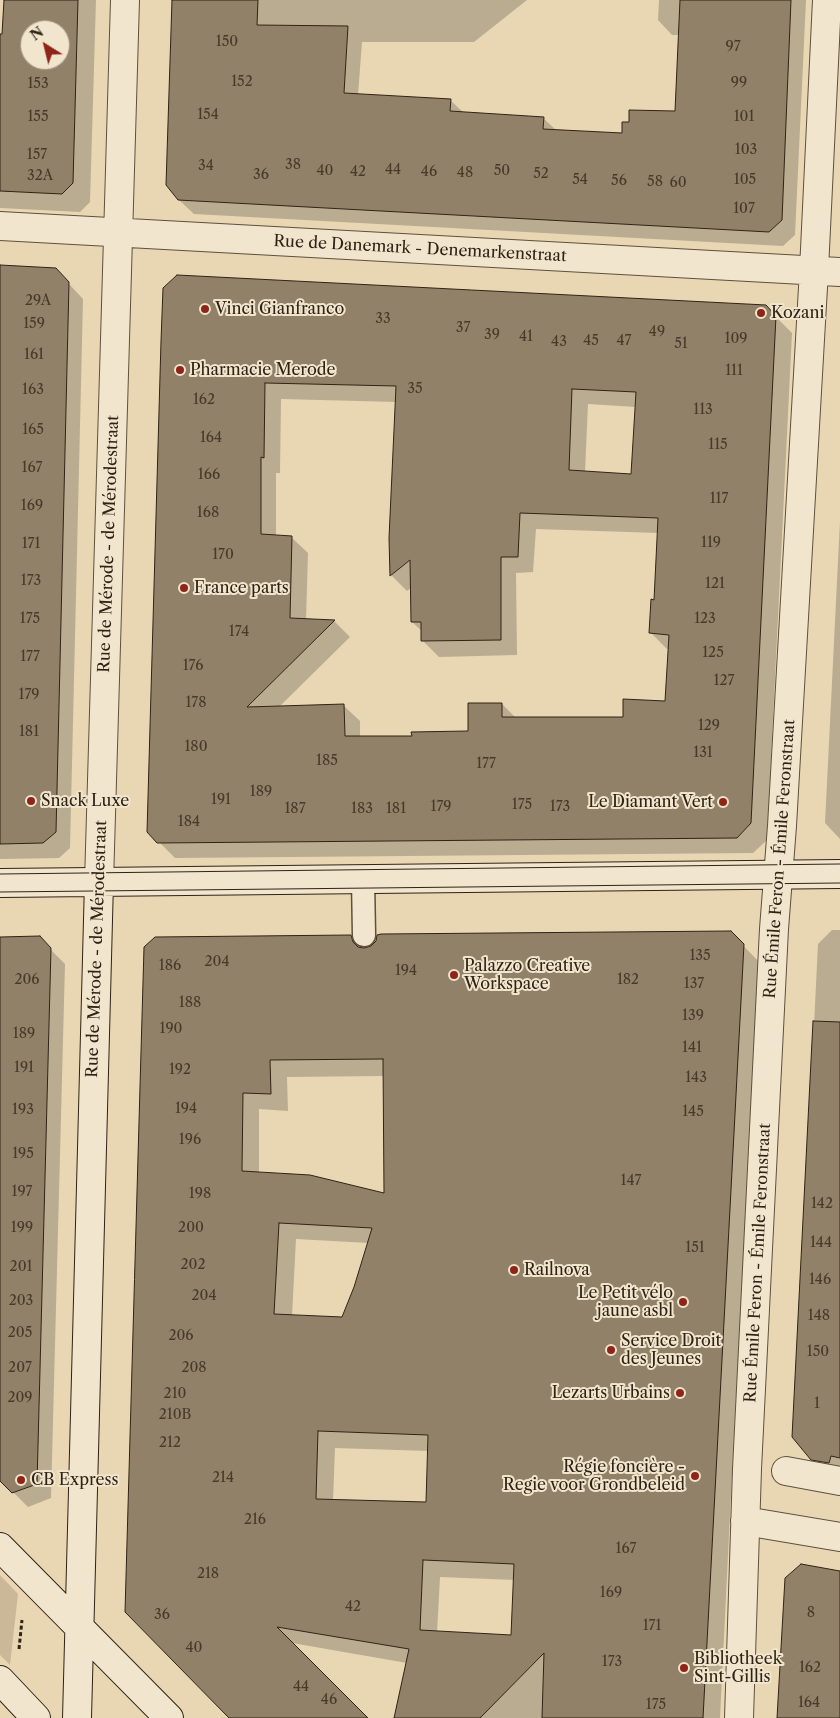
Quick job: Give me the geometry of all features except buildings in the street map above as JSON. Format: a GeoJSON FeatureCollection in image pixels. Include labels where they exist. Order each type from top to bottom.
{"type":"FeatureCollection","features":[{"type":"Feature","properties":{"kind":"street","name":"Rue de Mérode - de Mérodestraat"},"geometry":{"type":"LineString","coordinates":[[76,1718],[125,0]]}},
{"type":"Feature","properties":{"kind":"street","name":"Rue Émile Feron - Émile Feronstraat"},"geometry":{"type":"LineString","coordinates":[[739,1718],[745,1521],[774,929],[827,271],[827,0]]}},
{"type":"Feature","properties":{"kind":"street","name":"Rue de Danemark - Denemarkenstraat"},"geometry":{"type":"LineString","coordinates":[[0,226],[827,271]]}},
{"type":"Feature","properties":{"kind":"street"},"geometry":{"type":"LineString","coordinates":[[0,883],[840,874]]}},
{"type":"Feature","properties":{"kind":"street"},"geometry":{"type":"LineString","coordinates":[[786,1471],[840,1481]]}},
{"type":"Feature","properties":{"kind":"street"},"geometry":{"type":"LineString","coordinates":[[745,1521],[840,1537]]}},
{"type":"Feature","properties":{"kind":"street"},"geometry":{"type":"LineString","coordinates":[[0,1547],[169,1718]]}},
{"type":"Feature","properties":{"kind":"street"},"geometry":{"type":"LineString","coordinates":[[0,1680],[36,1718]]}},
{"type":"Feature","properties":{"kind":"lane"},"geometry":{"type":"LineString","coordinates":[[363,879],[364,935]]}},
{"type":"Feature","properties":{"kind":"path"},"geometry":{"type":"LineString","coordinates":[[19,1654],[23,1618]]}},
{"type":"Feature","properties":{"kind":"shaded area"},"geometry":{"type":"Polygon","coordinates":[[[0,1575],[18,1594],[10,1665],[0,1655],[0,1575]]]}},
{"type":"Feature","properties":{"kind":"tram line"},"geometry":{"type":"LineString","coordinates":[[0,874],[840,864]]}},
{"type":"Feature","properties":{"kind":"tram line"},"geometry":{"type":"LineString","coordinates":[[0,892],[840,883]]}},
{"type":"Feature","properties":{"kind":"place","name":"Vinci Gianfranco"},"geometry":{"type":"Point","coordinates":[205,309]}},
{"type":"Feature","properties":{"kind":"place","name":"Kozani"},"geometry":{"type":"Point","coordinates":[761,313]}},
{"type":"Feature","properties":{"kind":"place","name":"Pharmacie Merode"},"geometry":{"type":"Point","coordinates":[180,370]}},
{"type":"Feature","properties":{"kind":"place","name":"France parts"},"geometry":{"type":"Point","coordinates":[184,588]}},
{"type":"Feature","properties":{"kind":"place","name":"Snack Luxe"},"geometry":{"type":"Point","coordinates":[31,801]}},
{"type":"Feature","properties":{"kind":"place","name":"Le Diamant Vert"},"geometry":{"type":"Point","coordinates":[723,802]}},
{"type":"Feature","properties":{"kind":"place","name":"Palazzo Creative Workspace"},"geometry":{"type":"Point","coordinates":[454,975]}},
{"type":"Feature","properties":{"kind":"place","name":"Railnova"},"geometry":{"type":"Point","coordinates":[514,1270]}},
{"type":"Feature","properties":{"kind":"place","name":"Le Petit vélo jaune asbl"},"geometry":{"type":"Point","coordinates":[683,1302]}},
{"type":"Feature","properties":{"kind":"place","name":"Service Droit des Jeunes"},"geometry":{"type":"Point","coordinates":[611,1350]}},
{"type":"Feature","properties":{"kind":"place","name":"Lezarts Urbains"},"geometry":{"type":"Point","coordinates":[680,1393]}},
{"type":"Feature","properties":{"kind":"place","name":"Régie foncière - Regie voor Grondbeleid"},"geometry":{"type":"Point","coordinates":[695,1476]}},
{"type":"Feature","properties":{"kind":"place","name":"CB Express"},"geometry":{"type":"Point","coordinates":[21,1480]}},
{"type":"Feature","properties":{"kind":"place","name":"Bibliotheek Sint-Gillis"},"geometry":{"type":"Point","coordinates":[684,1668]}}]}
